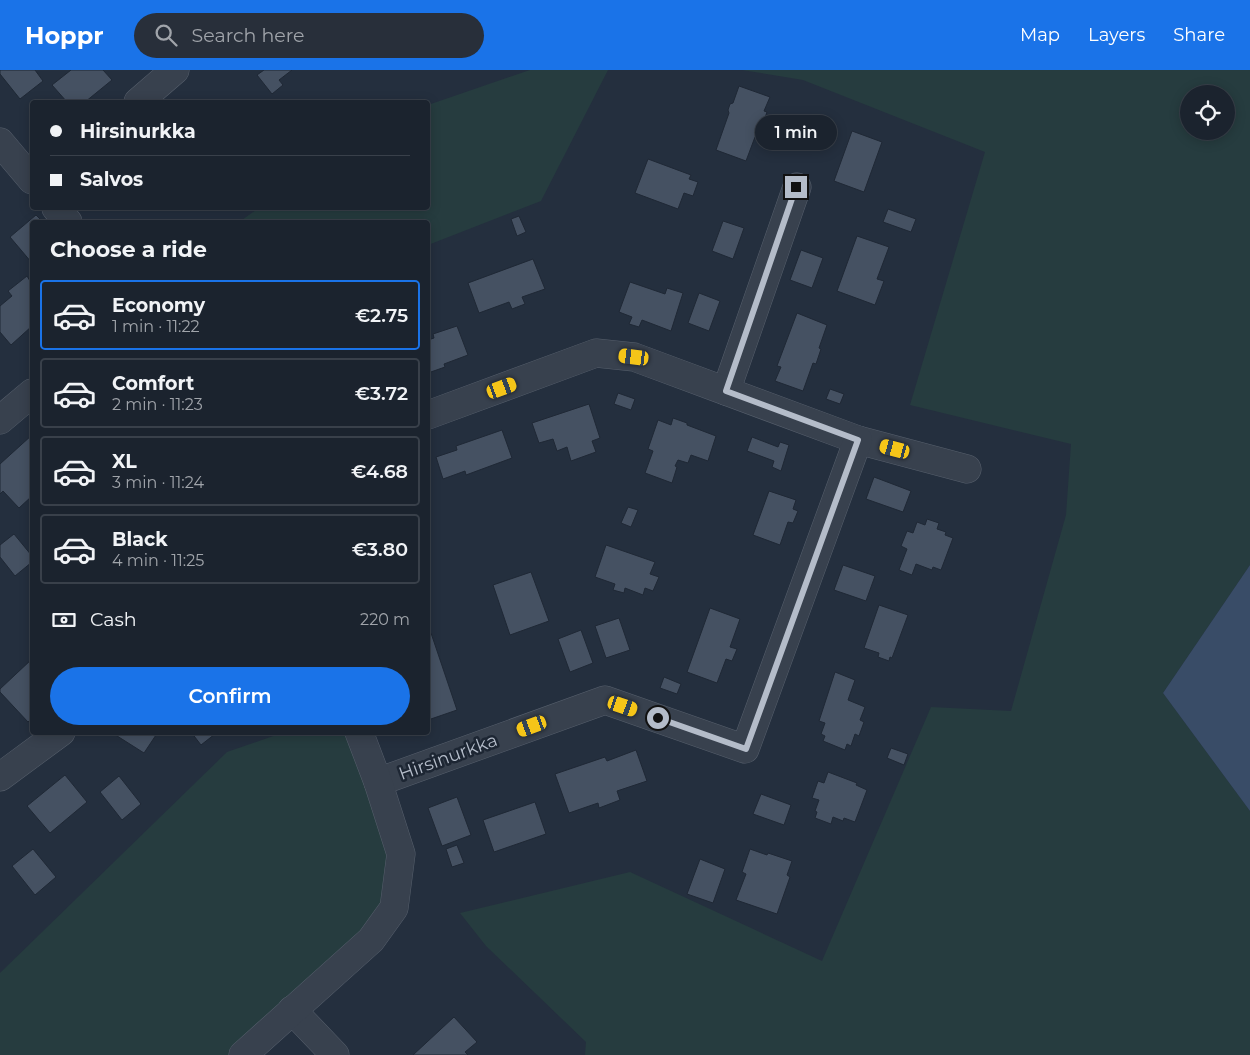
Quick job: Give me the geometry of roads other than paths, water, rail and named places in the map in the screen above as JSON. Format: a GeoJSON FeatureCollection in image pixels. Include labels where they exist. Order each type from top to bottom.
{"type":"FeatureCollection","features":[{"type":"Feature","properties":{"kind":"street"},"geometry":{"type":"LineString","coordinates":[[140,100],[175,70]]}},
{"type":"Feature","properties":{"kind":"street"},"geometry":{"type":"LineString","coordinates":[[0,142],[30,178]]}},
{"type":"Feature","properties":{"kind":"street"},"geometry":{"type":"LineString","coordinates":[[726,391],[796,187]]}},
{"type":"Feature","properties":{"kind":"street"},"geometry":{"type":"LineString","coordinates":[[58,210],[66,220]]}},
{"type":"Feature","properties":{"kind":"street"},"geometry":{"type":"LineString","coordinates":[[430,414],[596,353],[634,357],[858,440],[967,468]]}},
{"type":"Feature","properties":{"kind":"street"},"geometry":{"type":"LineString","coordinates":[[0,420],[30,395]]}},
{"type":"Feature","properties":{"kind":"street","name":"Hirsinurkka"},"geometry":{"type":"LineString","coordinates":[[378,782],[605,700],[746,749],[858,440]]}},
{"type":"Feature","properties":{"kind":"street"},"geometry":{"type":"LineString","coordinates":[[0,777],[57,735]]}},
{"type":"Feature","properties":{"kind":"street"},"geometry":{"type":"LineString","coordinates":[[243,1055],[371,940],[394,908],[401,854],[361,735]]}},
{"type":"Feature","properties":{"kind":"street"},"geometry":{"type":"LineString","coordinates":[[292,1010],[335,1055]]}},
{"type":"Feature","properties":{"kind":"water"},"geometry":{"type":"Polygon","coordinates":[[[1250,565],[1250,811],[1163,693],[1250,565]]]}}]}
